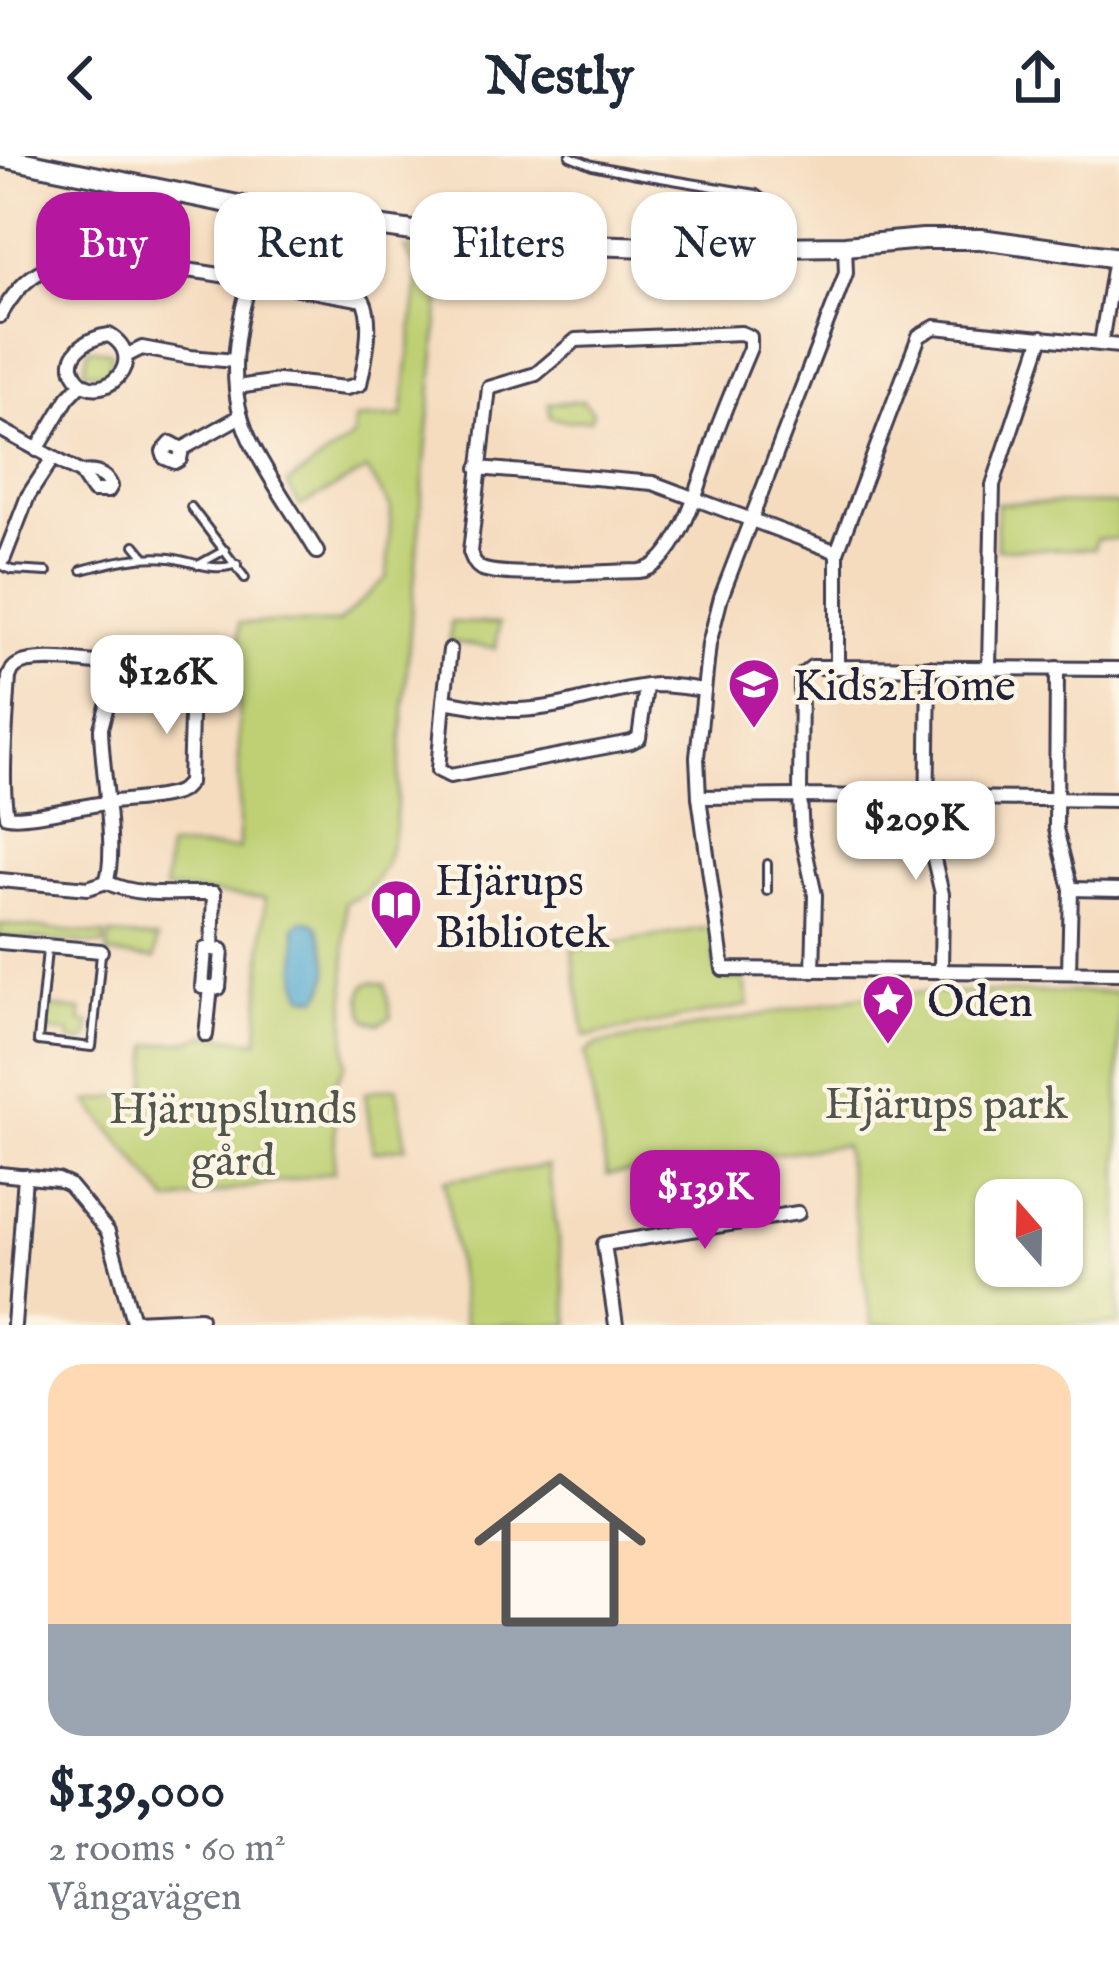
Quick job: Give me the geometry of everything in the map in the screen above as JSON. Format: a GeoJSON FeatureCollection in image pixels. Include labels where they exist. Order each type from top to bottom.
{"type":"FeatureCollection","features":[{"type":"Feature","properties":{"kind":"street"},"geometry":{"type":"LineString","coordinates":[[0,157],[214,200]]}},
{"type":"Feature","properties":{"kind":"street"},"geometry":{"type":"LineString","coordinates":[[386,227],[555,244],[631,245]]}},
{"type":"Feature","properties":{"kind":"street"},"geometry":{"type":"LineString","coordinates":[[797,247],[981,238],[1117,258],[1101,343]]}},
{"type":"Feature","properties":{"kind":"street"},"geometry":{"type":"LineString","coordinates":[[845,246],[846,273],[714,619],[697,758],[723,969],[1119,973]]}},
{"type":"Feature","properties":{"kind":"street"},"geometry":{"type":"LineString","coordinates":[[0,316],[26,282],[45,269],[65,265],[137,265],[214,274]]}},
{"type":"Feature","properties":{"kind":"street"},"geometry":{"type":"LineString","coordinates":[[246,300],[237,325],[235,361],[241,416],[248,437],[317,552]]}},
{"type":"Feature","properties":{"kind":"street"},"geometry":{"type":"LineString","coordinates":[[237,387],[279,381],[346,388],[360,384],[369,310],[363,300]]}},
{"type":"Feature","properties":{"kind":"street"},"geometry":{"type":"LineString","coordinates":[[837,668],[837,552],[919,336],[935,327],[1119,346]]}},
{"type":"Feature","properties":{"kind":"street"},"geometry":{"type":"LineString","coordinates":[[741,333],[750,338],[694,498],[677,537],[649,570],[521,574],[483,570],[470,552],[478,468],[489,388],[536,374],[576,340],[741,333]]}},
{"type":"Feature","properties":{"kind":"street"},"geometry":{"type":"LineString","coordinates":[[109,335],[126,356],[112,382],[93,388],[82,383],[72,366],[76,350],[109,335]]}},
{"type":"Feature","properties":{"kind":"street"},"geometry":{"type":"LineString","coordinates":[[989,667],[993,484],[1042,337]]}},
{"type":"Feature","properties":{"kind":"street"},"geometry":{"type":"LineString","coordinates":[[126,356],[142,348],[235,361]]}},
{"type":"Feature","properties":{"kind":"street"},"geometry":{"type":"LineString","coordinates":[[37,450],[82,383]]}},
{"type":"Feature","properties":{"kind":"street"},"geometry":{"type":"LineString","coordinates":[[182,448],[241,416]]}},
{"type":"Feature","properties":{"kind":"street"},"geometry":{"type":"LineString","coordinates":[[0,430],[81,473]]}},
{"type":"Feature","properties":{"kind":"street"},"geometry":{"type":"LineString","coordinates":[[0,563],[28,496],[53,458]]}},
{"type":"Feature","properties":{"kind":"street"},"geometry":{"type":"LineString","coordinates":[[478,468],[653,483],[837,552]]}},
{"type":"Feature","properties":{"kind":"street"},"geometry":{"type":"LineString","coordinates":[[450,650],[437,763],[443,775],[631,742],[639,738],[643,727],[646,687]]}},
{"type":"Feature","properties":{"kind":"street"},"geometry":{"type":"LineString","coordinates":[[50,660],[118,665],[177,666],[188,672],[192,684],[189,783],[179,792],[7,816],[3,782],[9,677],[16,664],[50,660]]}},
{"type":"Feature","properties":{"kind":"street"},"geometry":{"type":"LineString","coordinates":[[118,665],[101,728],[108,878],[121,889],[214,893],[212,949],[222,950],[219,988],[211,987],[206,1035]]}},
{"type":"Feature","properties":{"kind":"street"},"geometry":{"type":"LineString","coordinates":[[813,970],[815,896],[802,836],[800,796],[801,676],[812,667],[1119,669]]}},
{"type":"Feature","properties":{"kind":"street"},"geometry":{"type":"LineString","coordinates":[[929,668],[928,842],[942,894],[940,972]]}},
{"type":"Feature","properties":{"kind":"street"},"geometry":{"type":"LineString","coordinates":[[1057,668],[1057,838],[1071,889],[1069,972]]}},
{"type":"Feature","properties":{"kind":"street"},"geometry":{"type":"LineString","coordinates":[[444,701],[516,710],[660,685],[704,690]]}},
{"type":"Feature","properties":{"kind":"street"},"geometry":{"type":"LineString","coordinates":[[699,796],[1119,800]]}},
{"type":"Feature","properties":{"kind":"street"},"geometry":{"type":"LineString","coordinates":[[0,880],[88,888],[108,878]]}},
{"type":"Feature","properties":{"kind":"street"},"geometry":{"type":"LineString","coordinates":[[1071,889],[1119,890]]}},
{"type":"Feature","properties":{"kind":"street"},"geometry":{"type":"LineString","coordinates":[[0,942],[101,951]]}},
{"type":"Feature","properties":{"kind":"street"},"geometry":{"type":"LineString","coordinates":[[0,1174],[69,1185],[108,1232],[133,1322],[200,1318]]}},
{"type":"Feature","properties":{"kind":"street"},"geometry":{"type":"LineString","coordinates":[[14,1325],[25,1176]]}},
{"type":"Feature","properties":{"kind":"street"},"geometry":{"type":"LineString","coordinates":[[616,1325],[604,1244],[798,1213]]}},
{"type":"Feature","properties":{"kind":"lane"},"geometry":{"type":"LineString","coordinates":[[570,156],[592,165],[744,192]]}},
{"type":"Feature","properties":{"kind":"lane"},"geometry":{"type":"LineString","coordinates":[[191,507],[245,578]]}},
{"type":"Feature","properties":{"kind":"lane"},"geometry":{"type":"LineString","coordinates":[[135,545],[145,557]]}},
{"type":"Feature","properties":{"kind":"lane"},"geometry":{"type":"LineString","coordinates":[[198,565],[225,550]]}},
{"type":"Feature","properties":{"kind":"lane"},"geometry":{"type":"LineString","coordinates":[[82,570],[145,557],[217,568],[237,565]]}},
{"type":"Feature","properties":{"kind":"lane"},"geometry":{"type":"LineString","coordinates":[[0,563],[12,570],[47,572]]}},
{"type":"Feature","properties":{"kind":"lane"},"geometry":{"type":"LineString","coordinates":[[767,864],[767,891]]}},
{"type":"Feature","properties":{"kind":"lane"},"geometry":{"type":"LineString","coordinates":[[47,946],[38,1041],[92,1047],[101,951]]}},
{"type":"Feature","properties":{"kind":"green space","name":"Hjärupslunds gård"},"geometry":{"type":"Polygon","coordinates":[[[416,300],[440,300],[395,827],[386,864],[364,894],[345,903],[346,1064],[336,1082],[334,1172],[169,1202],[88,1102],[146,1091],[150,1045],[206,1035],[258,1041],[265,898],[165,889],[168,847],[239,849],[239,623],[338,623],[387,577],[391,508],[367,470],[300,506],[287,484],[354,437],[355,419],[402,416],[416,300]]]}},
{"type":"Feature","properties":{"kind":"green space"},"geometry":{"type":"Polygon","coordinates":[[[88,348],[112,352],[108,375],[84,370],[88,348]]]}},
{"type":"Feature","properties":{"kind":"green space"},"geometry":{"type":"Polygon","coordinates":[[[583,401],[593,412],[590,420],[550,417],[549,403],[583,401]]]}},
{"type":"Feature","properties":{"kind":"green space"},"geometry":{"type":"Polygon","coordinates":[[[997,503],[1119,504],[1119,539],[1096,539],[1094,549],[997,549],[997,503]]]}},
{"type":"Feature","properties":{"kind":"green space"},"geometry":{"type":"Polygon","coordinates":[[[451,622],[499,624],[496,648],[450,642],[451,622]]]}},
{"type":"Feature","properties":{"kind":"green space"},"geometry":{"type":"Polygon","coordinates":[[[0,924],[105,935],[104,945],[0,936],[0,924]]]}},
{"type":"Feature","properties":{"kind":"green space"},"geometry":{"type":"Polygon","coordinates":[[[712,927],[715,967],[722,979],[744,979],[749,1005],[585,1037],[572,950],[712,927]]]}},
{"type":"Feature","properties":{"kind":"green space"},"geometry":{"type":"Polygon","coordinates":[[[110,935],[157,939],[155,959],[107,954],[110,935]]]}},
{"type":"Feature","properties":{"kind":"green space"},"geometry":{"type":"Polygon","coordinates":[[[385,984],[391,1017],[379,1024],[364,1015],[361,996],[365,985],[385,984]]]}},
{"type":"Feature","properties":{"kind":"green space","name":"Hjärups park"},"geometry":{"type":"Polygon","coordinates":[[[1119,992],[1119,1324],[872,1325],[844,1145],[607,1175],[585,1053],[596,1045],[864,996],[1119,992]]]}},
{"type":"Feature","properties":{"kind":"green space"},"geometry":{"type":"Polygon","coordinates":[[[48,1007],[81,1010],[81,1022],[90,1023],[88,1038],[70,1041],[70,1033],[46,1031],[48,1007]]]}},
{"type":"Feature","properties":{"kind":"green space"},"geometry":{"type":"Polygon","coordinates":[[[397,1087],[406,1147],[373,1152],[365,1092],[397,1087]]]}},
{"type":"Feature","properties":{"kind":"green space"},"geometry":{"type":"Polygon","coordinates":[[[548,1166],[570,1325],[465,1325],[445,1180],[548,1166]]]}},
{"type":"Feature","properties":{"kind":"water"},"geometry":{"type":"Polygon","coordinates":[[[301,921],[318,926],[326,954],[327,983],[317,998],[304,996],[298,978],[294,927],[301,921]]]}},
{"type":"Feature","properties":{"kind":"place","name":"Kids2Home"},"geometry":{"type":"Point","coordinates":[754,730]}},
{"type":"Feature","properties":{"kind":"place","name":"Hjärups Bibliotek"},"geometry":{"type":"Point","coordinates":[396,951]}},
{"type":"Feature","properties":{"kind":"place","name":"Oden"},"geometry":{"type":"Point","coordinates":[888,1046]}}]}
